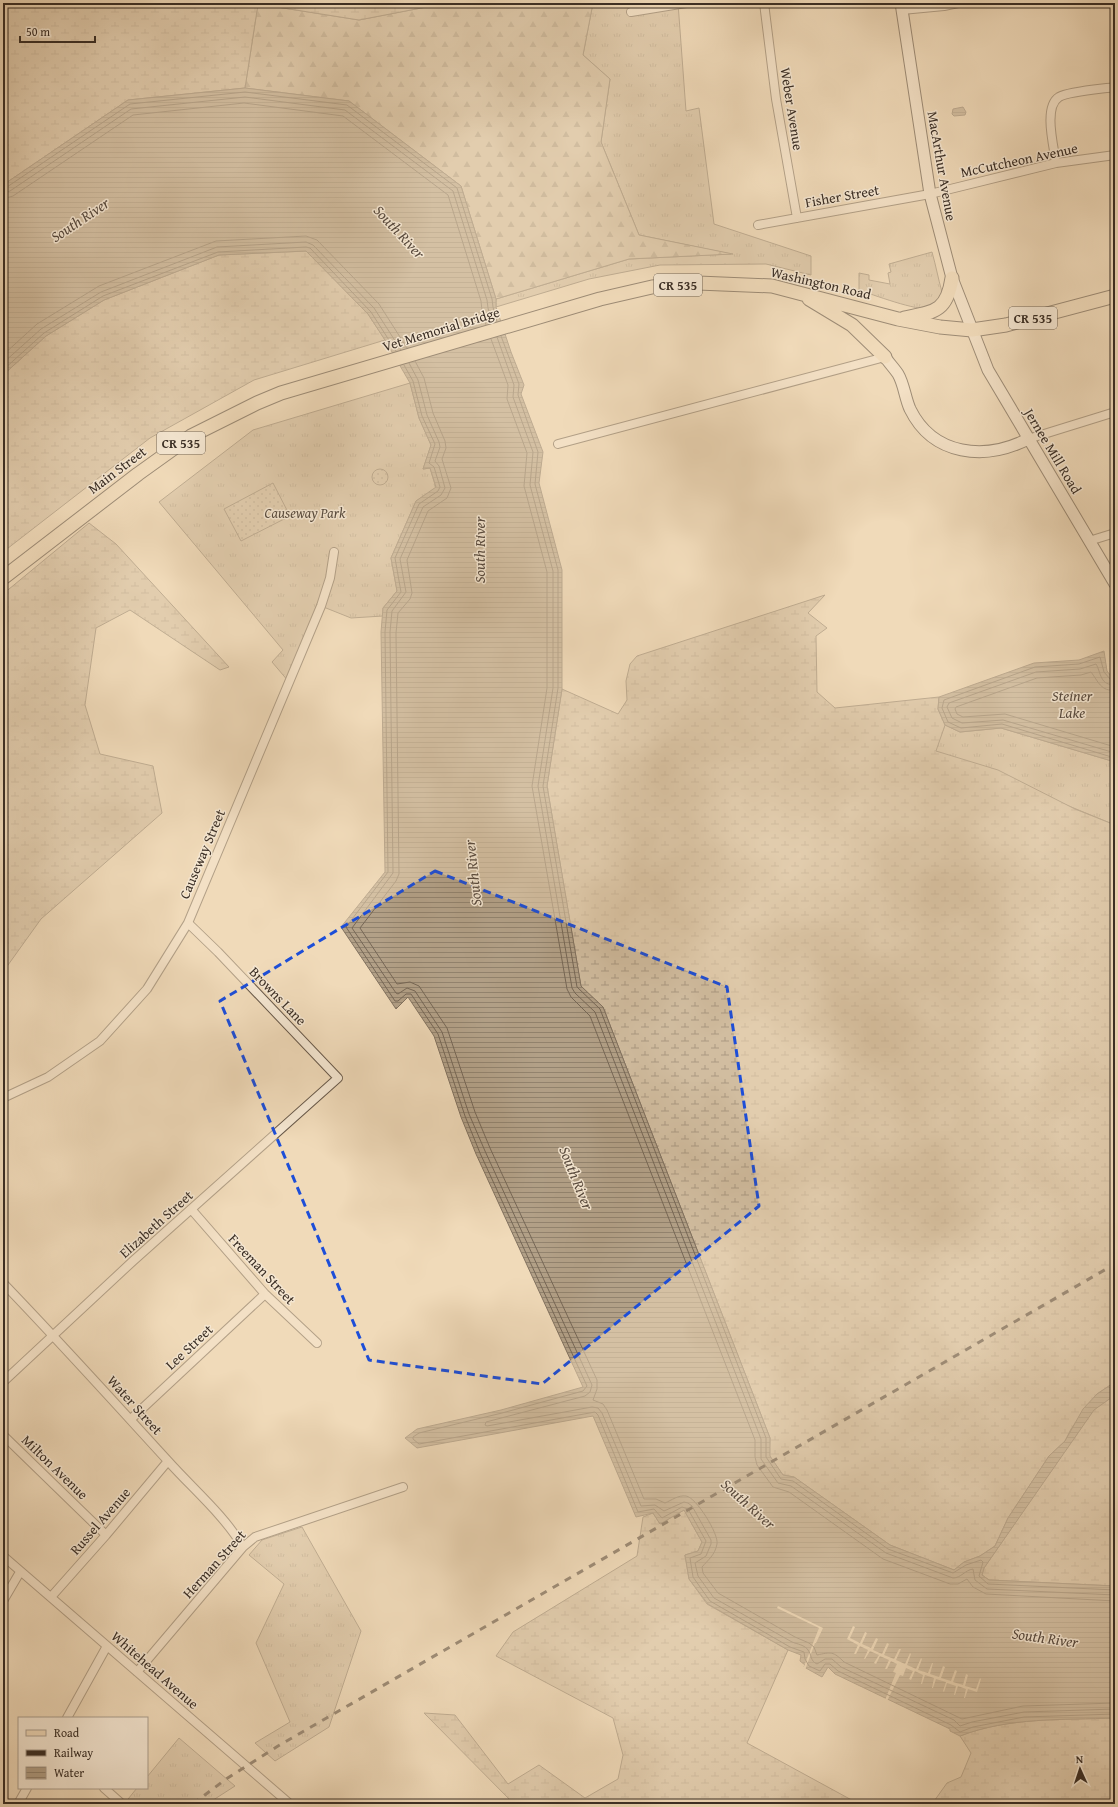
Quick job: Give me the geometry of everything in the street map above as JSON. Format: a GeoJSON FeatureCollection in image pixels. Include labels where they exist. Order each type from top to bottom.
{"type":"FeatureCollection","features":[{"type":"Feature","properties":{"kind":"main road"},"geometry":{"type":"LineString","coordinates":[[898,319],[938,309],[948,295],[952,278]]}},
{"type":"Feature","properties":{"kind":"main road","name":"Washington Road"},"geometry":{"type":"LineString","coordinates":[[518,322],[600,299],[652,288],[698,283],[772,286],[898,319],[940,327],[972,330],[1006,325],[1115,296]]}},
{"type":"Feature","properties":{"kind":"main road"},"geometry":{"type":"LineString","coordinates":[[799,292],[852,325],[885,358]]}},
{"type":"Feature","properties":{"kind":"main road","name":"Vet Memorial Bridge"},"geometry":{"type":"LineString","coordinates":[[373,366],[518,322]]}},
{"type":"Feature","properties":{"kind":"main road","name":"Main Street"},"geometry":{"type":"LineString","coordinates":[[3,578],[138,474],[191,436],[257,403],[281,393],[373,366]]}},
{"type":"Feature","properties":{"kind":"street"},"geometry":{"type":"LineString","coordinates":[[631,12],[686,3]]}},
{"type":"Feature","properties":{"kind":"street","name":"Weber Avenue"},"geometry":{"type":"LineString","coordinates":[[764,3],[776,99],[797,218]]}},
{"type":"Feature","properties":{"kind":"street"},"geometry":{"type":"LineString","coordinates":[[901,7],[944,6],[958,3]]}},
{"type":"Feature","properties":{"kind":"street","name":"MacArthur Avenue"},"geometry":{"type":"LineString","coordinates":[[901,7],[930,194],[952,278],[972,330]]}},
{"type":"Feature","properties":{"kind":"street"},"geometry":{"type":"LineString","coordinates":[[1056,163],[1050,120],[1053,104],[1060,97],[1070,94],[1115,87]]}},
{"type":"Feature","properties":{"kind":"street","name":"McCutcheon Avenue"},"geometry":{"type":"LineString","coordinates":[[930,194],[1056,163],[1115,155]]}},
{"type":"Feature","properties":{"kind":"street","name":"Fisher Street"},"geometry":{"type":"LineString","coordinates":[[758,225],[930,194]]}},
{"type":"Feature","properties":{"kind":"street","name":"Jernee Mill Road"},"geometry":{"type":"LineString","coordinates":[[972,330],[988,370],[1115,584]]}},
{"type":"Feature","properties":{"kind":"street"},"geometry":{"type":"LineString","coordinates":[[558,444],[885,358],[899,375],[910,408],[916,418],[933,437],[958,449],[984,452],[1013,446],[1028,439],[1115,412]]}},
{"type":"Feature","properties":{"kind":"street"},"geometry":{"type":"LineString","coordinates":[[1089,541],[1115,533]]}},
{"type":"Feature","properties":{"kind":"street","name":"Causeway Street"},"geometry":{"type":"LineString","coordinates":[[3,1098],[48,1077],[100,1041],[147,989],[188,922],[321,606],[330,578],[334,552]]}},
{"type":"Feature","properties":{"kind":"street","name":"Browns Lane"},"geometry":{"type":"LineString","coordinates":[[188,922],[338,1078],[329,1087]]}},
{"type":"Feature","properties":{"kind":"street","name":"Elizabeth Street"},"geometry":{"type":"LineString","coordinates":[[3,1382],[133,1261],[329,1087]]}},
{"type":"Feature","properties":{"kind":"street","name":"Freeman Street"},"geometry":{"type":"LineString","coordinates":[[191,1209],[265,1294],[317,1343]]}},
{"type":"Feature","properties":{"kind":"street","name":"Water Street"},"geometry":{"type":"LineString","coordinates":[[3,1283],[131,1419],[236,1535],[243,1547]]}},
{"type":"Feature","properties":{"kind":"street","name":"Lee Street"},"geometry":{"type":"LineString","coordinates":[[131,1419],[265,1294]]}},
{"type":"Feature","properties":{"kind":"street","name":"Milton Avenue"},"geometry":{"type":"LineString","coordinates":[[3,1435],[106,1535]]}},
{"type":"Feature","properties":{"kind":"street","name":"Russel Avenue"},"geometry":{"type":"LineString","coordinates":[[51,1597],[106,1535],[168,1461]]}},
{"type":"Feature","properties":{"kind":"street","name":"Herman Street"},"geometry":{"type":"LineString","coordinates":[[137,1672],[243,1547],[255,1537],[403,1487]]}},
{"type":"Feature","properties":{"kind":"street","name":"Whitehead Avenue"},"geometry":{"type":"LineString","coordinates":[[4,1558],[51,1597],[286,1803]]}},
{"type":"Feature","properties":{"kind":"street"},"geometry":{"type":"LineString","coordinates":[[3,1601],[20,1572]]}},
{"type":"Feature","properties":{"kind":"street"},"geometry":{"type":"LineString","coordinates":[[68,1717],[107,1646]]}},
{"type":"Feature","properties":{"kind":"street"},"geometry":{"type":"LineString","coordinates":[[18,1804],[26,1789]]}},
{"type":"Feature","properties":{"kind":"street"},"geometry":{"type":"LineString","coordinates":[[105,1789],[122,1804]]}},
{"type":"Feature","properties":{"kind":"highlighted area"},"geometry":{"type":"Polygon","coordinates":[[[435,871],[727,987],[759,1206],[542,1384],[369,1360],[220,1001],[435,871]]]}},
{"type":"Feature","properties":{"kind":"green space"},"geometry":{"type":"Polygon","coordinates":[[[3,3],[447,3],[359,20],[258,4],[245,88],[128,100],[3,185],[3,3]]]}},
{"type":"Feature","properties":{"kind":"green space"},"geometry":{"type":"Polygon","coordinates":[[[447,3],[593,3],[583,55],[610,79],[601,142],[639,235],[733,254],[629,259],[496,299],[461,186],[349,101],[245,88],[258,4],[359,20],[447,3]]]}},
{"type":"Feature","properties":{"kind":"green space"},"geometry":{"type":"Polygon","coordinates":[[[593,3],[678,3],[686,111],[699,108],[714,224],[811,256],[811,275],[766,264],[660,265],[589,279],[496,307],[496,299],[629,259],[731,254],[639,235],[601,142],[610,79],[583,55],[593,3]]]}},
{"type":"Feature","properties":{"kind":"green space"},"geometry":{"type":"Polygon","coordinates":[[[307,251],[368,314],[385,340],[254,380],[150,438],[3,552],[3,375],[46,336],[104,300],[219,255],[307,251]]]}},
{"type":"Feature","properties":{"kind":"green space"},"geometry":{"type":"Polygon","coordinates":[[[932,252],[942,292],[934,306],[924,309],[884,299],[859,290],[859,273],[869,275],[869,280],[890,284],[888,273],[891,272],[889,264],[932,252]]]}},
{"type":"Feature","properties":{"kind":"green space","name":"Causeway Park"},"geometry":{"type":"Polygon","coordinates":[[[410,383],[419,418],[431,445],[423,469],[430,468],[436,488],[416,501],[391,558],[397,591],[383,608],[383,616],[351,618],[321,606],[289,682],[272,662],[283,650],[159,502],[253,430],[410,383]]]}},
{"type":"Feature","properties":{"kind":"green space"},"geometry":{"type":"Polygon","coordinates":[[[377,469],[383,469],[388,474],[386,483],[383,485],[377,485],[372,480],[372,474],[377,469]]]}},
{"type":"Feature","properties":{"kind":"green space"},"geometry":{"type":"Polygon","coordinates":[[[273,483],[290,516],[241,541],[224,509],[273,483]]]}},
{"type":"Feature","properties":{"kind":"green space"},"geometry":{"type":"Polygon","coordinates":[[[89,523],[116,544],[229,667],[220,670],[130,610],[96,628],[85,705],[100,754],[153,766],[162,813],[41,919],[3,972],[3,594],[89,523]]]}},
{"type":"Feature","properties":{"kind":"green space"},"geometry":{"type":"Polygon","coordinates":[[[825,595],[808,613],[827,628],[816,636],[817,692],[835,708],[939,697],[938,709],[945,725],[936,751],[998,770],[1075,809],[1115,825],[1115,1382],[1097,1394],[1071,1429],[1065,1441],[1049,1456],[1008,1518],[995,1546],[980,1556],[964,1562],[954,1570],[890,1545],[794,1477],[783,1475],[769,1456],[770,1438],[603,1007],[581,987],[547,786],[562,689],[618,714],[627,700],[626,681],[630,664],[637,656],[825,595]]]}},
{"type":"Feature","properties":{"kind":"green space"},"geometry":{"type":"Polygon","coordinates":[[[945,725],[960,732],[1001,728],[1115,762],[1115,825],[935,751],[945,725]]]}},
{"type":"Feature","properties":{"kind":"green space"},"geometry":{"type":"Polygon","coordinates":[[[1115,1395],[1115,1586],[989,1580],[982,1575],[984,1568],[1094,1409],[1115,1395]]]}},
{"type":"Feature","properties":{"kind":"green space"},"geometry":{"type":"Polygon","coordinates":[[[684,1510],[702,1542],[698,1551],[685,1555],[689,1579],[707,1604],[788,1650],[747,1743],[859,1804],[514,1804],[424,1713],[455,1715],[508,1784],[539,1765],[585,1798],[618,1779],[623,1755],[613,1718],[496,1656],[513,1632],[637,1556],[643,1517],[653,1513],[660,1524],[684,1510]]]}},
{"type":"Feature","properties":{"kind":"green space"},"geometry":{"type":"Polygon","coordinates":[[[302,1527],[361,1631],[329,1727],[275,1761],[255,1743],[290,1722],[256,1643],[284,1584],[249,1555],[262,1540],[302,1527]]]}},
{"type":"Feature","properties":{"kind":"green space"},"geometry":{"type":"Polygon","coordinates":[[[1115,1718],[1115,1804],[932,1804],[947,1783],[961,1777],[971,1753],[960,1736],[998,1725],[1017,1722],[1115,1718]]]}},
{"type":"Feature","properties":{"kind":"green space"},"geometry":{"type":"Polygon","coordinates":[[[179,1738],[235,1786],[207,1804],[124,1804],[136,1789],[148,1789],[148,1776],[179,1738]]]}},
{"type":"Feature","properties":{"kind":"water","name":"South River"},"geometry":{"type":"Polygon","coordinates":[[[245,88],[349,101],[461,186],[496,299],[496,307],[524,385],[521,394],[543,452],[539,483],[562,570],[562,689],[547,786],[581,986],[603,1007],[770,1438],[770,1456],[783,1475],[794,1477],[890,1545],[954,1570],[964,1562],[980,1556],[995,1546],[1008,1518],[1049,1456],[1065,1441],[1083,1409],[1097,1394],[1115,1382],[1115,1395],[1094,1410],[984,1568],[982,1575],[989,1580],[1115,1586],[1115,1718],[1017,1722],[998,1725],[960,1736],[950,1731],[950,1729],[835,1674],[828,1667],[822,1677],[804,1667],[805,1665],[800,1661],[801,1655],[788,1650],[708,1604],[689,1579],[685,1555],[698,1551],[702,1542],[684,1510],[660,1524],[653,1513],[636,1517],[593,1416],[417,1448],[405,1438],[417,1429],[501,1410],[583,1387],[476,1154],[461,1117],[434,1036],[408,997],[396,1009],[341,927],[385,872],[381,632],[383,608],[397,591],[391,558],[416,501],[436,487],[430,468],[423,469],[431,445],[419,418],[410,383],[368,314],[306,251],[219,255],[104,300],[46,336],[3,375],[3,185],[128,100],[245,88]]]}},
{"type":"Feature","properties":{"kind":"water"},"geometry":{"type":"Polygon","coordinates":[[[963,107],[966,112],[965,115],[954,116],[952,114],[953,109],[963,107]]]}},
{"type":"Feature","properties":{"kind":"water","name":"Steiner Lake"},"geometry":{"type":"Polygon","coordinates":[[[1104,651],[1107,671],[1111,676],[1115,673],[1115,762],[1001,728],[960,732],[945,725],[938,709],[939,697],[1034,663],[1079,660],[1104,651]]]}},
{"type":"Feature","properties":{"kind":"pier"},"geometry":{"type":"Polygon","coordinates":[[[778,1606],[823,1628],[815,1643],[805,1670],[803,1669],[819,1628],[777,1608],[778,1606]]]}},
{"type":"Feature","properties":{"kind":"pier"},"geometry":{"type":"Polygon","coordinates":[[[853,1626],[855,1627],[850,1638],[860,1643],[865,1632],[867,1633],[862,1644],[871,1648],[876,1638],[878,1639],[873,1650],[882,1654],[887,1643],[889,1644],[884,1655],[894,1659],[899,1649],[901,1649],[896,1660],[905,1664],[910,1653],[911,1654],[907,1665],[916,1669],[921,1658],[922,1659],[918,1670],[928,1673],[933,1663],[930,1674],[939,1677],[943,1666],[945,1667],[941,1678],[951,1681],[955,1670],[957,1671],[953,1682],[963,1685],[966,1674],[968,1675],[965,1686],[976,1689],[980,1678],[977,1692],[968,1689],[964,1698],[966,1689],[958,1686],[954,1695],[956,1686],[947,1683],[944,1692],[946,1682],[936,1679],[932,1688],[934,1678],[925,1675],[921,1684],[923,1675],[915,1671],[911,1680],[909,1679],[913,1671],[906,1668],[903,1676],[900,1675],[887,1701],[885,1700],[896,1673],[893,1672],[897,1664],[891,1661],[887,1669],[885,1669],[889,1660],[880,1656],[876,1664],[874,1663],[879,1655],[870,1651],[864,1659],[868,1650],[860,1646],[856,1654],[854,1654],[858,1645],[847,1639],[853,1626]]]}},
{"type":"Feature","properties":{"kind":"railway"},"geometry":{"type":"LineString","coordinates":[[193,1804],[226,1779],[278,1746],[1115,1264]]}}]}
